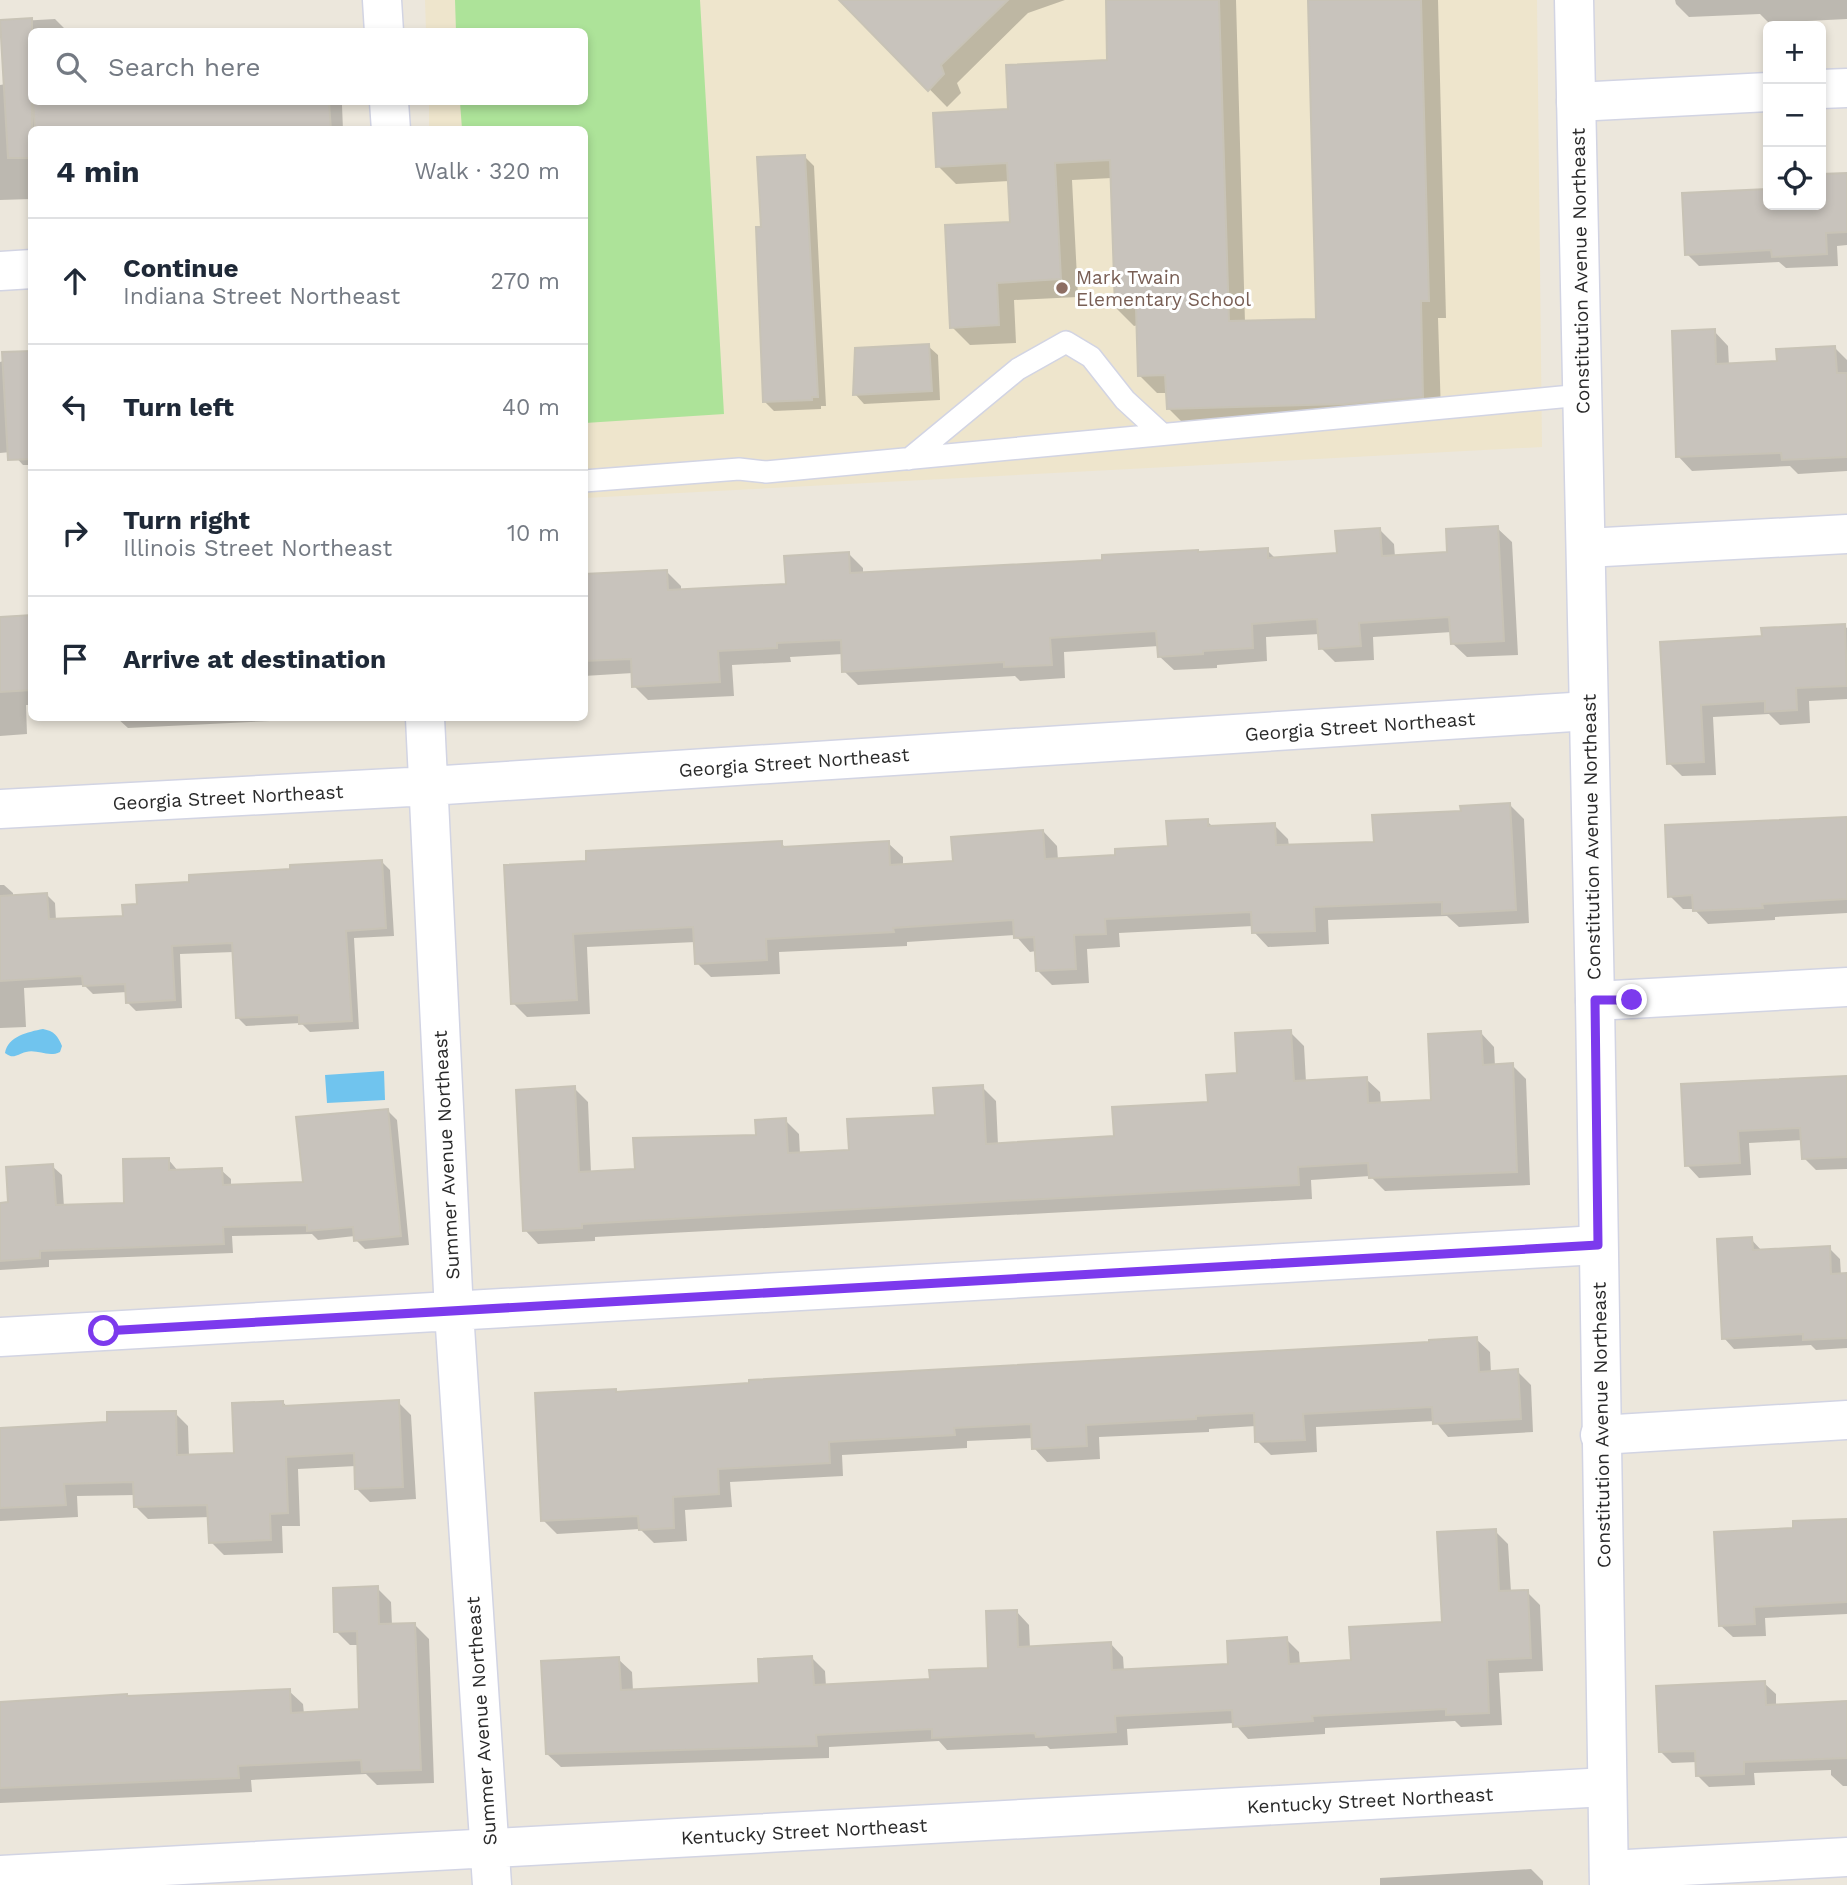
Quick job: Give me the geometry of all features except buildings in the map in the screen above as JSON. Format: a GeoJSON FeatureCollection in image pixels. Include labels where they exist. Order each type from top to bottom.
{"type":"FeatureCollection","features":[{"type":"Feature","properties":{"kind":"street"},"geometry":{"type":"LineString","coordinates":[[382,0],[384,28]]}},
{"type":"Feature","properties":{"kind":"street","name":"Constitution Avenue Northeast"},"geometry":{"type":"LineString","coordinates":[[1574,0],[1595,1000],[1609,1877]]}},
{"type":"Feature","properties":{"kind":"street"},"geometry":{"type":"LineString","coordinates":[[1826,89],[1847,88]]}},
{"type":"Feature","properties":{"kind":"street"},"geometry":{"type":"LineString","coordinates":[[1576,102],[1763,92]]}},
{"type":"Feature","properties":{"kind":"street"},"geometry":{"type":"LineString","coordinates":[[389,105],[391,126]]}},
{"type":"Feature","properties":{"kind":"street"},"geometry":{"type":"LineString","coordinates":[[0,271],[28,269]]}},
{"type":"Feature","properties":{"kind":"street"},"geometry":{"type":"LineString","coordinates":[[1586,548],[1847,534]]}},
{"type":"Feature","properties":{"kind":"street","name":"Georgia Street Northeast"},"geometry":{"type":"LineString","coordinates":[[0,809],[429,786],[1588,712]]}},
{"type":"Feature","properties":{"kind":"street","name":"Summer Avenue Northeast"},"geometry":{"type":"LineString","coordinates":[[425,721],[454,1312],[492,1885]]}},
{"type":"Feature","properties":{"kind":"street"},"geometry":{"type":"LineString","coordinates":[[1595,1000],[1847,987]]}},
{"type":"Feature","properties":{"kind":"street"},"geometry":{"type":"LineString","coordinates":[[0,1337],[1598,1245]]}},
{"type":"Feature","properties":{"kind":"street"},"geometry":{"type":"LineString","coordinates":[[1601,1435],[1847,1420]]}},
{"type":"Feature","properties":{"kind":"street","name":"Kentucky Street Northeast"},"geometry":{"type":"LineString","coordinates":[[0,1875],[1607,1787]]}},
{"type":"Feature","properties":{"kind":"street"},"geometry":{"type":"LineString","coordinates":[[1609,1877],[1847,1857]]}},
{"type":"Feature","properties":{"kind":"lane"},"geometry":{"type":"LineString","coordinates":[[909,459],[1018,369],[1066,342],[1091,357],[1125,400],[1163,434]]}},
{"type":"Feature","properties":{"kind":"lane"},"geometry":{"type":"LineString","coordinates":[[588,481],[739,469],[765,472],[1583,395]]}},
{"type":"Feature","properties":{"kind":"shaded area","name":"Mark Twain Elementary School"},"geometry":{"type":"Polygon","coordinates":[[[425,0],[1537,0],[1542,447],[588,498],[588,126],[429,126],[429,105],[588,105],[588,28],[426,28],[425,0]]]}},
{"type":"Feature","properties":{"kind":"green space"},"geometry":{"type":"Polygon","coordinates":[[[455,0],[700,0],[724,414],[588,423],[588,126],[462,126],[460,105],[588,105],[588,28],[456,28],[455,0]]]}},
{"type":"Feature","properties":{"kind":"water"},"geometry":{"type":"Polygon","coordinates":[[[43,1029],[57,1037],[62,1046],[60,1052],[51,1054],[30,1051],[13,1056],[5,1053],[14,1039],[43,1029]]]}},
{"type":"Feature","properties":{"kind":"water"},"geometry":{"type":"Polygon","coordinates":[[[384,1071],[385,1100],[327,1103],[325,1075],[384,1071]]]}},
{"type":"Feature","properties":{"kind":"place","name":"Mark Twain Elementary School"},"geometry":{"type":"Point","coordinates":[1062,288]}},
{"type":"Feature","properties":{"kind":"route"},"geometry":{"type":"LineString","coordinates":[[104,1331],[1598,1245],[1595,1000],[1632,1000]]}}]}
